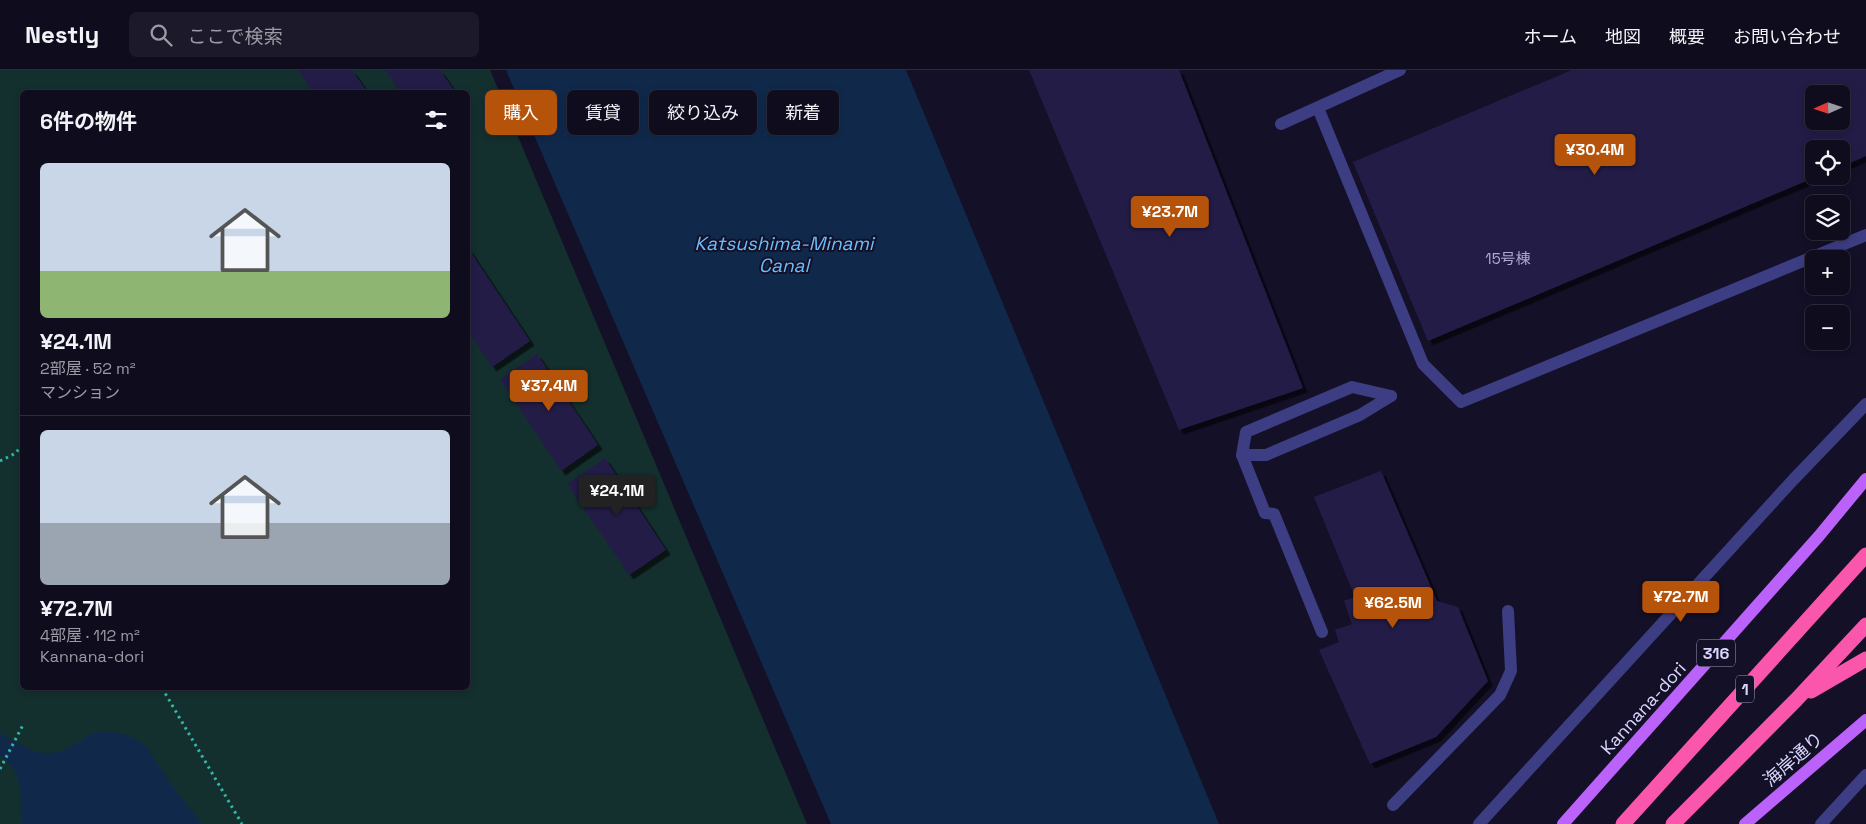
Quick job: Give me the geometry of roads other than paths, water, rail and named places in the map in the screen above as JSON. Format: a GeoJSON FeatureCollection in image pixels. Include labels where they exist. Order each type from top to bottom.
{"type":"FeatureCollection","features":[{"type":"Feature","properties":{"kind":"highway","name":"1"},"geometry":{"type":"LineString","coordinates":[[1623,824],[1866,555]]}},
{"type":"Feature","properties":{"kind":"highway"},"geometry":{"type":"LineString","coordinates":[[1673,824],[1796,700],[1866,625]]}},
{"type":"Feature","properties":{"kind":"highway"},"geometry":{"type":"LineString","coordinates":[[1796,700],[1866,659]]}},
{"type":"Feature","properties":{"kind":"main road","name":"Kannana-dori"},"geometry":{"type":"LineString","coordinates":[[1563,824],[1819,536],[1866,480]]}},
{"type":"Feature","properties":{"kind":"main road","name":"海岸通り"},"geometry":{"type":"LineString","coordinates":[[1744,824],[1866,720]]}},
{"type":"Feature","properties":{"kind":"street"},"geometry":{"type":"LineString","coordinates":[[1281,124],[1400,70]]}},
{"type":"Feature","properties":{"kind":"street"},"geometry":{"type":"LineString","coordinates":[[1318,108],[1423,364],[1461,402],[1866,235]]}},
{"type":"Feature","properties":{"kind":"street"},"geometry":{"type":"LineString","coordinates":[[1242,455],[1266,455],[1360,415],[1391,396],[1352,387],[1246,432],[1242,455],[1266,513],[1274,514],[1322,632]]}},
{"type":"Feature","properties":{"kind":"street"},"geometry":{"type":"LineString","coordinates":[[1479,824],[1793,480],[1866,404]]}},
{"type":"Feature","properties":{"kind":"street"},"geometry":{"type":"LineString","coordinates":[[1393,805],[1500,694],[1511,670],[1508,611]]}},
{"type":"Feature","properties":{"kind":"street"},"geometry":{"type":"LineString","coordinates":[[1821,824],[1866,775]]}},
{"type":"Feature","properties":{"kind":"water","name":"Katsushima-Minami Canal"},"geometry":{"type":"Polygon","coordinates":[[[506,70],[906,70],[1219,824],[831,824],[534,135],[557,135],[557,90],[515,90],[506,70]]]}},
{"type":"Feature","properties":{"kind":"water"},"geometry":{"type":"Polygon","coordinates":[[[96,732],[115,732],[129,736],[145,745],[173,787],[202,824],[22,824],[20,787],[16,773],[0,756],[0,733],[33,751],[50,753],[69,748],[96,732]]]}}]}
